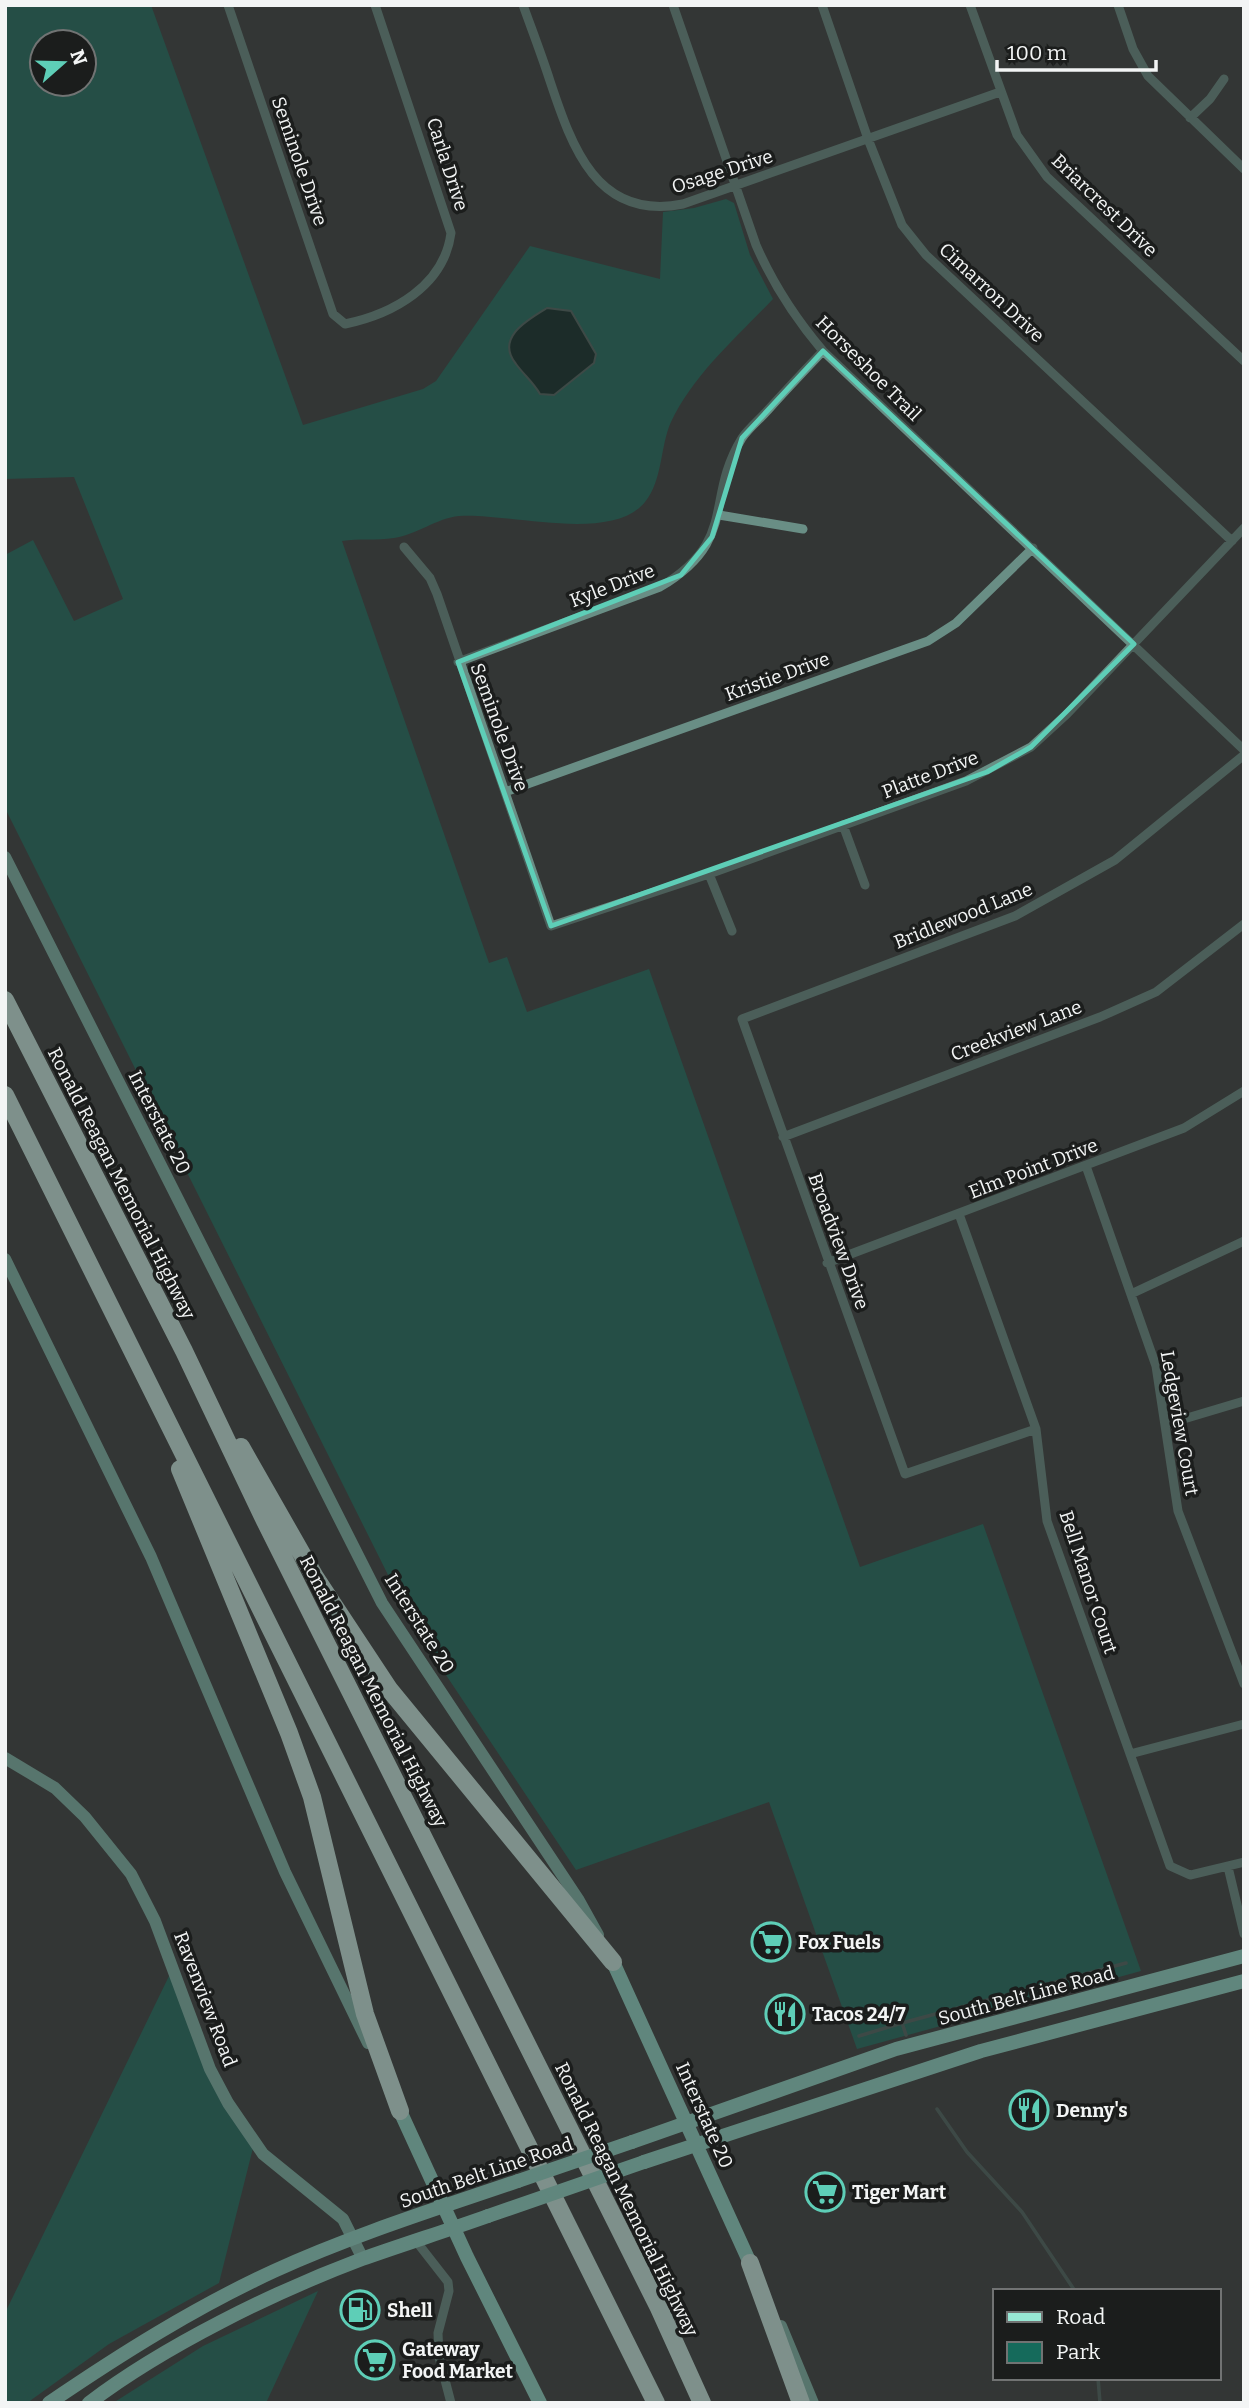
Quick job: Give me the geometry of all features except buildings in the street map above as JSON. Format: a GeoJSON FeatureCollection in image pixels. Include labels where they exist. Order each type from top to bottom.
{"type":"FeatureCollection","features":[{"type":"Feature","properties":{"kind":"highway","name":"Ronald Reagan Memorial Highway"},"geometry":{"type":"LineString","coordinates":[[5,1000],[184,1351],[265,1521],[659,2308],[702,2403]]}},
{"type":"Feature","properties":{"kind":"highway"},"geometry":{"type":"LineString","coordinates":[[5,1095],[656,2403]]}},
{"type":"Feature","properties":{"kind":"highway"},"geometry":{"type":"LineString","coordinates":[[124,1333],[294,1746],[312,1797],[365,2014],[400,2111]]}},
{"type":"Feature","properties":{"kind":"highway"},"geometry":{"type":"LineString","coordinates":[[184,1351],[359,1646],[413,1718],[613,1962]]}},
{"type":"Feature","properties":{"kind":"highway"},"geometry":{"type":"LineString","coordinates":[[750,2263],[801,2403]]}},
{"type":"Feature","properties":{"kind":"main road","name":"Interstate 20"},"geometry":{"type":"LineString","coordinates":[[5,857],[382,1603],[578,1899],[613,1962],[813,2403]]}},
{"type":"Feature","properties":{"kind":"main road"},"geometry":{"type":"LineString","coordinates":[[5,1259],[151,1557],[285,1872],[540,2403]]}},
{"type":"Feature","properties":{"kind":"main road","name":"Ravenview Road"},"geometry":{"type":"LineString","coordinates":[[5,1758],[55,1788],[85,1817],[131,1874],[155,1921],[210,2068],[228,2104],[263,2154],[343,2219],[355,2238],[363,2259]]}},
{"type":"Feature","properties":{"kind":"main road","name":"South Belt Line Road"},"geometry":{"type":"LineString","coordinates":[[49,2403],[177,2320],[274,2271],[355,2238],[896,2049],[1244,1956]]}},
{"type":"Feature","properties":{"kind":"main road"},"geometry":{"type":"LineString","coordinates":[[89,2403],[130,2375],[242,2311],[363,2259],[697,2144],[981,2051],[1244,1980]]}},
{"type":"Feature","properties":{"kind":"main road"},"geometry":{"type":"LineString","coordinates":[[1038,2012],[1045,2034]]}},
{"type":"Feature","properties":{"kind":"main road"},"geometry":{"type":"LineString","coordinates":[[975,2029],[981,2051]]}},
{"type":"Feature","properties":{"kind":"main road"},"geometry":{"type":"LineString","coordinates":[[851,2064],[859,2090]]}},
{"type":"Feature","properties":{"kind":"street","name":"Seminole Drive"},"geometry":{"type":"LineString","coordinates":[[228,5],[332,314],[345,324]]}},
{"type":"Feature","properties":{"kind":"street","name":"Carla Drive"},"geometry":{"type":"LineString","coordinates":[[345,324],[404,303],[424,287],[442,263],[451,233],[375,5]]}},
{"type":"Feature","properties":{"kind":"street","name":"Osage Drive"},"geometry":{"type":"LineString","coordinates":[[523,5],[568,135],[578,155],[604,186],[638,206],[666,207],[735,186],[1000,92]]}},
{"type":"Feature","properties":{"kind":"street","name":"Horseshoe Trail"},"geometry":{"type":"LineString","coordinates":[[673,5],[735,186],[770,276],[795,318],[823,351],[1134,644],[1244,752]]}},
{"type":"Feature","properties":{"kind":"street","name":"Cimarron Drive"},"geometry":{"type":"LineString","coordinates":[[822,5],[868,139],[902,225],[926,255],[1232,541]]}},
{"type":"Feature","properties":{"kind":"street","name":"Briarcrest Drive"},"geometry":{"type":"LineString","coordinates":[[970,5],[1017,135],[1047,177],[1244,360]]}},
{"type":"Feature","properties":{"kind":"street"},"geometry":{"type":"LineString","coordinates":[[1118,5],[1133,49],[1148,76],[1244,169]]}},
{"type":"Feature","properties":{"kind":"street"},"geometry":{"type":"LineString","coordinates":[[1190,118],[1210,99],[1224,79]]}},
{"type":"Feature","properties":{"kind":"street","name":"Kyle Drive"},"geometry":{"type":"LineString","coordinates":[[458,662],[660,587],[681,575],[698,559],[712,537],[728,473],[743,438],[823,351]]}},
{"type":"Feature","properties":{"kind":"street"},"geometry":{"type":"LineString","coordinates":[[719,515],[803,530]]}},
{"type":"Feature","properties":{"kind":"street","name":"Platte Drive"},"geometry":{"type":"LineString","coordinates":[[551,926],[709,874],[966,781],[1031,747],[1244,528]]}},
{"type":"Feature","properties":{"kind":"street","name":"Seminole Drive"},"geometry":{"type":"LineString","coordinates":[[404,547],[430,578],[551,926]]}},
{"type":"Feature","properties":{"kind":"street","name":"Kristie Drive"},"geometry":{"type":"LineString","coordinates":[[505,792],[928,641],[956,623],[1033,548]]}},
{"type":"Feature","properties":{"kind":"street","name":"Bridlewood Lane"},"geometry":{"type":"LineString","coordinates":[[742,1019],[1015,916],[1115,860],[1244,752]]}},
{"type":"Feature","properties":{"kind":"street"},"geometry":{"type":"LineString","coordinates":[[843,825],[865,885]]}},
{"type":"Feature","properties":{"kind":"street"},"geometry":{"type":"LineString","coordinates":[[709,874],[732,931]]}},
{"type":"Feature","properties":{"kind":"street","name":"Creekview Lane"},"geometry":{"type":"LineString","coordinates":[[783,1137],[1100,1017],[1156,992],[1244,924]]}},
{"type":"Feature","properties":{"kind":"street","name":"Broadview Drive"},"geometry":{"type":"LineString","coordinates":[[742,1019],[827,1263],[905,1474],[1036,1429]]}},
{"type":"Feature","properties":{"kind":"street","name":"Elm Point Drive"},"geometry":{"type":"LineString","coordinates":[[827,1263],[1184,1128],[1244,1091]]}},
{"type":"Feature","properties":{"kind":"street","name":"Ledgeview Court"},"geometry":{"type":"LineString","coordinates":[[1086,1166],[1156,1366],[1167,1424],[1178,1511],[1244,1684]]}},
{"type":"Feature","properties":{"kind":"street","name":"Bell Manor Court"},"geometry":{"type":"LineString","coordinates":[[959,1214],[1036,1429],[1046,1521],[1170,1866],[1179,1873],[1189,1875],[1228,1867]]}},
{"type":"Feature","properties":{"kind":"street"},"geometry":{"type":"LineString","coordinates":[[1131,1294],[1244,1241]]}},
{"type":"Feature","properties":{"kind":"street"},"geometry":{"type":"LineString","coordinates":[[1167,1424],[1244,1401]]}},
{"type":"Feature","properties":{"kind":"street"},"geometry":{"type":"LineString","coordinates":[[1130,1754],[1244,1724]]}},
{"type":"Feature","properties":{"kind":"street"},"geometry":{"type":"LineString","coordinates":[[1244,1862],[1228,1867],[1244,1934]]}},
{"type":"Feature","properties":{"kind":"street"},"geometry":{"type":"LineString","coordinates":[[416,2241],[448,2282],[449,2291],[438,2333],[439,2357],[451,2403]]}},
{"type":"Feature","properties":{"kind":"highlighted area"},"geometry":{"type":"Polygon","coordinates":[[[823,351],[1134,644],[1031,747],[987,772],[551,926],[458,662],[681,575],[712,537],[742,438],[823,351]]]}},
{"type":"Feature","properties":{"kind":"green space"},"geometry":{"type":"Polygon","coordinates":[[[5,5],[151,5],[303,425],[423,389],[436,381],[530,246],[660,279],[663,212],[694,208],[726,199],[734,203],[750,255],[773,299],[717,357],[681,404],[667,431],[655,484],[645,502],[629,514],[608,521],[584,524],[459,516],[388,539],[342,541],[489,963],[507,957],[527,1012],[649,969],[860,1567],[983,1524],[1141,1971],[857,2049],[769,1802],[576,1870],[414,1627],[5,808],[5,555],[33,540],[74,621],[123,599],[74,477],[5,479],[5,5]]]}},
{"type":"Feature","properties":{"kind":"green space"},"geometry":{"type":"Polygon","coordinates":[[[170,1974],[253,2148],[219,2283],[109,2344],[27,2403],[5,2403],[5,2313],[170,1974]]]}},
{"type":"Feature","properties":{"kind":"green space"},"geometry":{"type":"Polygon","coordinates":[[[318,2291],[266,2403],[113,2403],[203,2346],[318,2291]]]}},
{"type":"Feature","properties":{"kind":"shaded area"},"geometry":{"type":"Polygon","coordinates":[[[547,308],[571,311],[596,354],[594,363],[554,395],[540,394],[510,355],[509,346],[511,338],[523,324],[547,308]]]}},
{"type":"Feature","properties":{"kind":"waterway"},"geometry":{"type":"LineString","coordinates":[[902,2023],[1126,1963]]}},
{"type":"Feature","properties":{"kind":"waterway"},"geometry":{"type":"LineString","coordinates":[[859,2036],[902,2023],[906,2035]]}},
{"type":"Feature","properties":{"kind":"waterway"},"geometry":{"type":"LineString","coordinates":[[937,2109],[967,2152],[1022,2212],[1074,2289]]}},
{"type":"Feature","properties":{"kind":"waterway"},"geometry":{"type":"LineString","coordinates":[[1098,2380],[1100,2403]]}},
{"type":"Feature","properties":{"kind":"place","name":"Fox Fuels"},"geometry":{"type":"Point","coordinates":[771,1942]}},
{"type":"Feature","properties":{"kind":"place","name":"Tacos 24/7"},"geometry":{"type":"Point","coordinates":[785,2014]}},
{"type":"Feature","properties":{"kind":"place","name":"Denny's"},"geometry":{"type":"Point","coordinates":[1029,2110]}},
{"type":"Feature","properties":{"kind":"place","name":"Tiger Mart"},"geometry":{"type":"Point","coordinates":[825,2192]}},
{"type":"Feature","properties":{"kind":"place","name":"Shell"},"geometry":{"type":"Point","coordinates":[360,2310]}},
{"type":"Feature","properties":{"kind":"place","name":"Gateway Food Market"},"geometry":{"type":"Point","coordinates":[375,2360]}}]}
